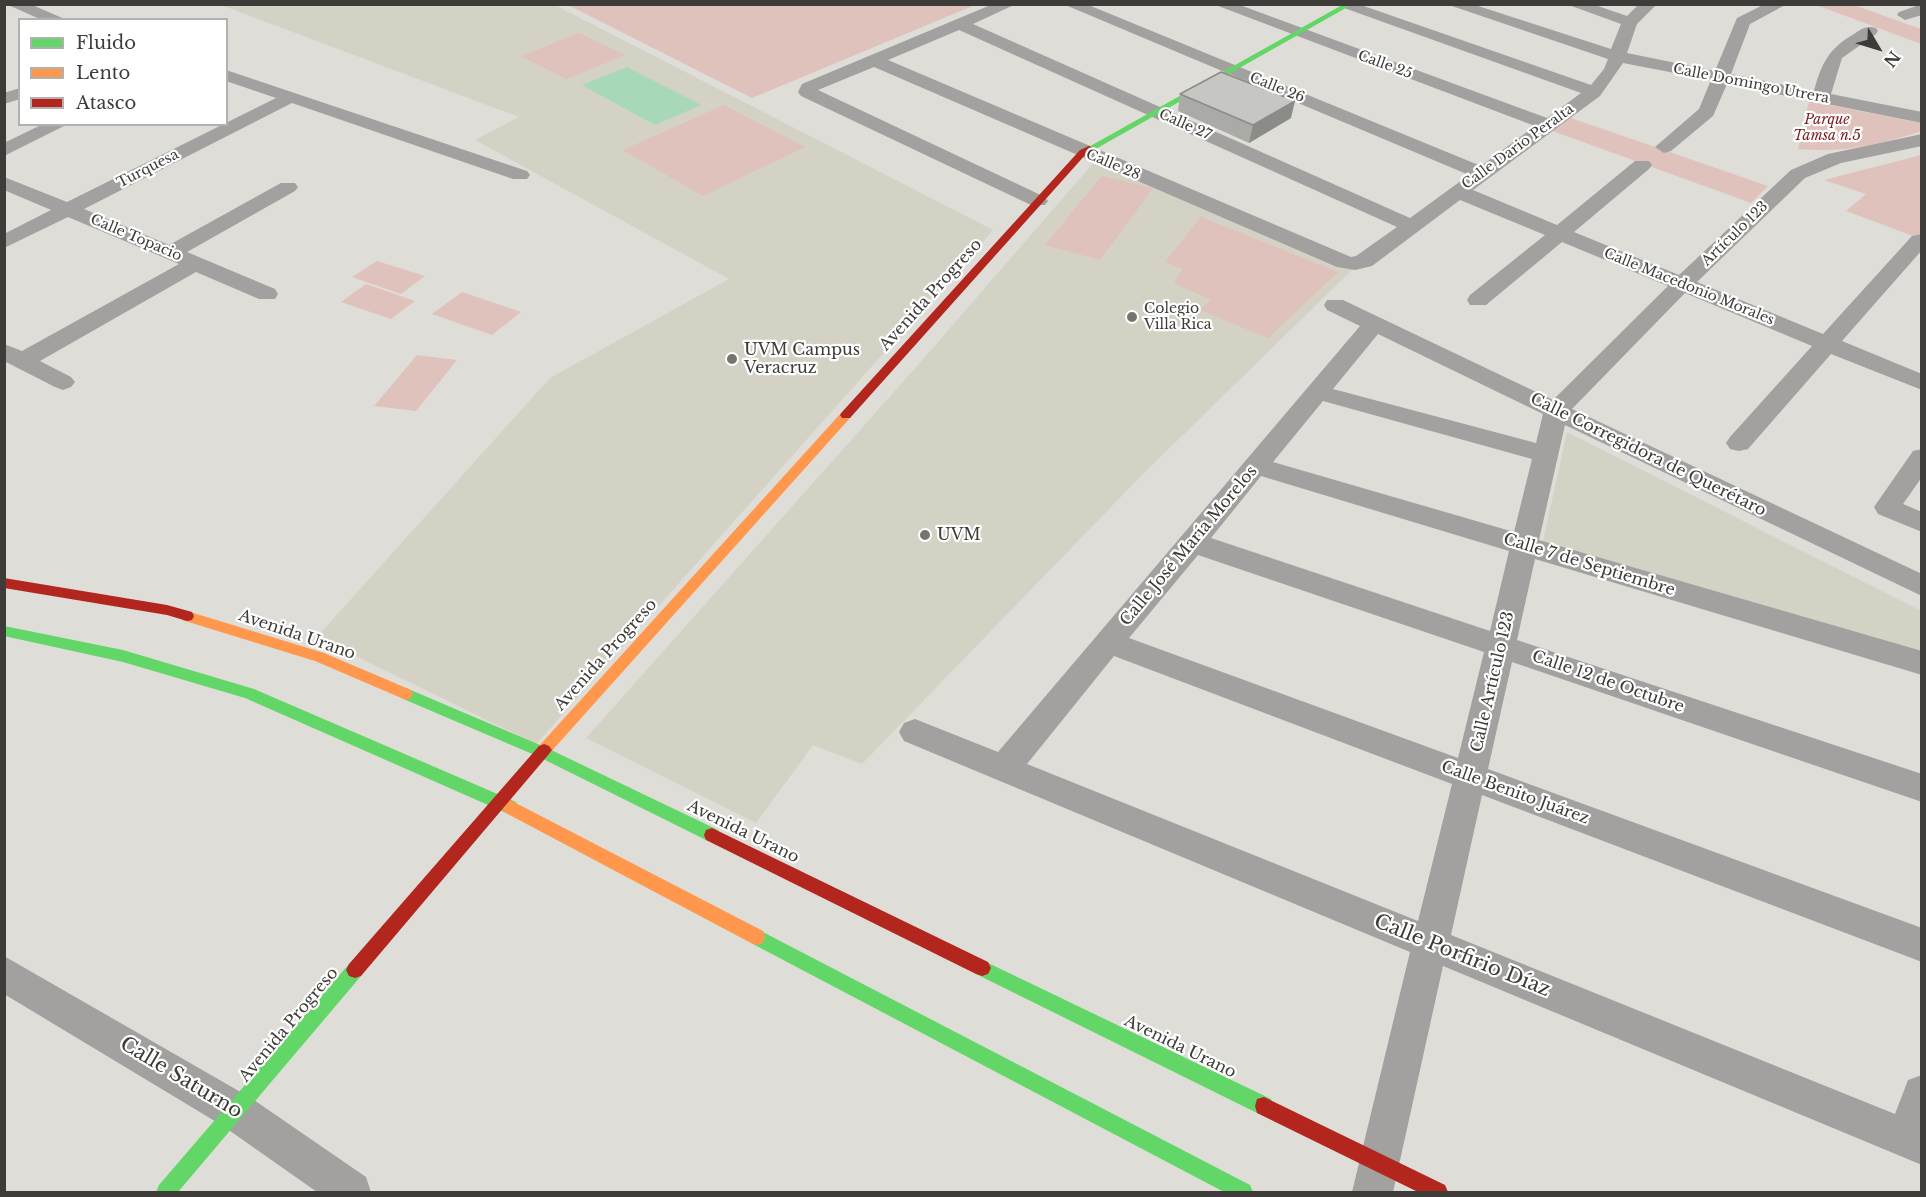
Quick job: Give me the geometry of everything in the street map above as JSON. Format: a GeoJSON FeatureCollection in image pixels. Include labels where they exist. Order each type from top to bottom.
{"type":"FeatureCollection","features":[{"type":"Feature","properties":{"kind":"main road","name":"Avenida Progreso"},"geometry":{"type":"LineString","coordinates":[[166,1192],[237,1112],[498,801],[1083,152],[1346,5]]}},
{"type":"Feature","properties":{"kind":"main road","name":"Avenida Urano"},"geometry":{"type":"LineString","coordinates":[[4,583],[167,610],[319,657],[542,752],[1376,1178],[1438,1192]]}},
{"type":"Feature","properties":{"kind":"main road"},"geometry":{"type":"LineString","coordinates":[[4,631],[123,656],[249,693],[498,801],[1243,1192]]}},
{"type":"Feature","properties":{"kind":"street"},"geometry":{"type":"LineString","coordinates":[[14,4],[53,18]]}},
{"type":"Feature","properties":{"kind":"street"},"geometry":{"type":"LineString","coordinates":[[1008,4],[808,88],[807,92],[1038,201]]}},
{"type":"Feature","properties":{"kind":"street","name":"Calle 26"},"geometry":{"type":"LineString","coordinates":[[1071,4],[1482,173]]}},
{"type":"Feature","properties":{"kind":"street","name":"Calle 25"},"geometry":{"type":"LineString","coordinates":[[1221,4],[1549,124]]}},
{"type":"Feature","properties":{"kind":"street","name":"Calle Domingo Utrera"},"geometry":{"type":"LineString","coordinates":[[1454,4],[1616,56],[1922,118]]}},
{"type":"Feature","properties":{"kind":"street"},"geometry":{"type":"LineString","coordinates":[[1574,4],[1630,22]]}},
{"type":"Feature","properties":{"kind":"street","name":"Calle Dario Peralta"},"geometry":{"type":"LineString","coordinates":[[1355,264],[1364,261],[1594,92],[1612,69],[1630,22],[1649,4]]}},
{"type":"Feature","properties":{"kind":"street"},"geometry":{"type":"LineString","coordinates":[[1664,147],[1707,112],[1743,21],[1779,4]]}},
{"type":"Feature","properties":{"kind":"street"},"geometry":{"type":"LineString","coordinates":[[1346,5],[1594,92]]}},
{"type":"Feature","properties":{"kind":"street"},"geometry":{"type":"LineString","coordinates":[[1905,15],[1922,9]]}},
{"type":"Feature","properties":{"kind":"street","name":"Calle 27"},"geometry":{"type":"LineString","coordinates":[[959,24],[1411,226]]}},
{"type":"Feature","properties":{"kind":"street"},"geometry":{"type":"LineString","coordinates":[[1821,98],[1831,59],[1842,47],[1870,31]]}},
{"type":"Feature","properties":{"kind":"street","name":"Calle 28"},"geometry":{"type":"LineString","coordinates":[[873,60],[1083,152],[1345,262],[1355,264]]}},
{"type":"Feature","properties":{"kind":"street"},"geometry":{"type":"LineString","coordinates":[[232,81],[291,97],[520,175]]}},
{"type":"Feature","properties":{"kind":"street","name":"Turquesa"},"geometry":{"type":"LineString","coordinates":[[4,242],[291,97]]}},
{"type":"Feature","properties":{"kind":"street"},"geometry":{"type":"LineString","coordinates":[[4,150],[55,126]]}},
{"type":"Feature","properties":{"kind":"street","name":"Artículo 123"},"geometry":{"type":"LineString","coordinates":[[1556,411],[1682,284],[1798,174],[1835,158],[1922,140]]}},
{"type":"Feature","properties":{"kind":"street"},"geometry":{"type":"LineString","coordinates":[[1478,300],[1641,165]]}},
{"type":"Feature","properties":{"kind":"street","name":"Calle Topacio"},"geometry":{"type":"LineString","coordinates":[[4,183],[267,294]]}},
{"type":"Feature","properties":{"kind":"street"},"geometry":{"type":"LineString","coordinates":[[14,356],[183,259],[288,187]]}},
{"type":"Feature","properties":{"kind":"street","name":"Calle Macedonio Morales"},"geometry":{"type":"LineString","coordinates":[[1457,191],[1922,383]]}},
{"type":"Feature","properties":{"kind":"street"},"geometry":{"type":"LineString","coordinates":[[1739,443],[1919,240]]}},
{"type":"Feature","properties":{"kind":"street","name":"Calle Corregidora de Querétaro"},"geometry":{"type":"LineString","coordinates":[[1335,305],[1922,586]]}},
{"type":"Feature","properties":{"kind":"street","name":"Calle José María Morelos"},"geometry":{"type":"LineString","coordinates":[[1004,768],[1374,324]]}},
{"type":"Feature","properties":{"kind":"street"},"geometry":{"type":"LineString","coordinates":[[14,356],[63,382]]}},
{"type":"Feature","properties":{"kind":"street"},"geometry":{"type":"LineString","coordinates":[[1317,392],[1546,454]]}},
{"type":"Feature","properties":{"kind":"street","name":"Calle Artículo 123"},"geometry":{"type":"LineString","coordinates":[[1376,1178],[1556,411]]}},
{"type":"Feature","properties":{"kind":"street"},"geometry":{"type":"LineString","coordinates":[[1922,457],[1887,507],[1922,523]]}},
{"type":"Feature","properties":{"kind":"street","name":"Calle 7 de Septiembre"},"geometry":{"type":"LineString","coordinates":[[1256,466],[1922,663]]}},
{"type":"Feature","properties":{"kind":"street","name":"Calle 12 de Octubre"},"geometry":{"type":"LineString","coordinates":[[1191,542],[1922,788]]}},
{"type":"Feature","properties":{"kind":"street","name":"Calle Benito Juárez"},"geometry":{"type":"LineString","coordinates":[[1108,642],[1922,945]]}},
{"type":"Feature","properties":{"kind":"street","name":"Calle Porfirio Díaz"},"geometry":{"type":"LineString","coordinates":[[915,732],[1914,1142]]}},
{"type":"Feature","properties":{"kind":"street","name":"Calle Saturno"},"geometry":{"type":"LineString","coordinates":[[4,973],[237,1112],[351,1192]]}},
{"type":"Feature","properties":{"kind":"street"},"geometry":{"type":"LineString","coordinates":[[1914,1142],[1922,1094]]}},
{"type":"Feature","properties":{"kind":"shaded area","name":"UVM Campus Veracruz"},"geometry":{"type":"Polygon","coordinates":[[[221,5],[555,5],[993,230],[536,744],[317,637],[550,378],[729,279],[475,140],[519,117],[221,5]]]}},
{"type":"Feature","properties":{"kind":"shaded area"},"geometry":{"type":"Polygon","coordinates":[[[627,67],[701,105],[655,125],[582,85],[627,67]]]}},
{"type":"Feature","properties":{"kind":"shaded area","name":"UVM"},"geometry":{"type":"Polygon","coordinates":[[[1095,161],[1353,269],[1142,475],[862,764],[813,745],[756,823],[586,738],[918,365],[1095,161]]]}},
{"type":"Feature","properties":{"kind":"shaded area"},"geometry":{"type":"Polygon","coordinates":[[[1567,432],[1921,611],[1921,653],[1543,541],[1567,432]]]}},
{"type":"Feature","properties":{"kind":"green space"},"geometry":{"type":"Polygon","coordinates":[[[568,5],[975,5],[752,98],[568,5]]]}},
{"type":"Feature","properties":{"kind":"green space"},"geometry":{"type":"Polygon","coordinates":[[[1816,5],[1854,5],[1921,29],[1921,44],[1816,5]]]}},
{"type":"Feature","properties":{"kind":"green space"},"geometry":{"type":"Polygon","coordinates":[[[579,33],[625,55],[567,79],[521,56],[579,33]]]}},
{"type":"Feature","properties":{"kind":"green space","name":"Parque Tamsa n.5"},"geometry":{"type":"Polygon","coordinates":[[[1809,101],[1921,123],[1921,131],[1861,147],[1830,150],[1798,149],[1809,101]]]}},
{"type":"Feature","properties":{"kind":"green space"},"geometry":{"type":"Polygon","coordinates":[[[724,105],[805,147],[703,196],[623,150],[724,105]]]}},
{"type":"Feature","properties":{"kind":"green space"},"geometry":{"type":"Polygon","coordinates":[[[1568,117],[1768,186],[1751,203],[1550,130],[1568,117]]]}},
{"type":"Feature","properties":{"kind":"green space"},"geometry":{"type":"Polygon","coordinates":[[[1921,155],[1921,239],[1846,211],[1866,194],[1824,180],[1921,155]]]}},
{"type":"Feature","properties":{"kind":"green space"},"geometry":{"type":"Polygon","coordinates":[[[1102,176],[1153,188],[1100,260],[1045,245],[1102,176]]]}},
{"type":"Feature","properties":{"kind":"green space"},"geometry":{"type":"Polygon","coordinates":[[[1201,217],[1338,272],[1268,338],[1200,310],[1211,300],[1174,283],[1183,269],[1165,262],[1201,217]]]}},
{"type":"Feature","properties":{"kind":"green space"},"geometry":{"type":"Polygon","coordinates":[[[377,261],[425,276],[401,294],[352,277],[377,261]]]}},
{"type":"Feature","properties":{"kind":"green space"},"geometry":{"type":"Polygon","coordinates":[[[366,284],[415,301],[391,319],[341,302],[366,284]]]}},
{"type":"Feature","properties":{"kind":"green space"},"geometry":{"type":"Polygon","coordinates":[[[462,292],[521,312],[492,335],[432,314],[462,292]]]}},
{"type":"Feature","properties":{"kind":"green space"},"geometry":{"type":"Polygon","coordinates":[[[417,355],[457,360],[416,411],[374,406],[417,355]]]}},
{"type":"Feature","properties":{"kind":"building"},"geometry":{"type":"Polygon","coordinates":[[[1221,72],[1295,101],[1253,125],[1180,94],[1221,72]]]}},
{"type":"Feature","properties":{"kind":"traffic: fast"},"geometry":{"type":"LineString","coordinates":[[1089,149],[1350,4]]}},
{"type":"Feature","properties":{"kind":"traffic: fast"},"geometry":{"type":"LineString","coordinates":[[4,631],[123,656],[249,693],[510,807]]}},
{"type":"Feature","properties":{"kind":"traffic: fast"},"geometry":{"type":"LineString","coordinates":[[406,694],[542,752],[712,835]]}},
{"type":"Feature","properties":{"kind":"traffic: fast"},"geometry":{"type":"LineString","coordinates":[[757,937],[1243,1192]]}},
{"type":"Feature","properties":{"kind":"traffic: fast"},"geometry":{"type":"LineString","coordinates":[[982,968],[1264,1106]]}},
{"type":"Feature","properties":{"kind":"traffic: fast"},"geometry":{"type":"LineString","coordinates":[[166,1192],[355,970]]}},
{"type":"Feature","properties":{"kind":"traffic: slow"},"geometry":{"type":"LineString","coordinates":[[544,750],[846,415]]}},
{"type":"Feature","properties":{"kind":"traffic: slow"},"geometry":{"type":"LineString","coordinates":[[187,616],[319,657],[406,694]]}},
{"type":"Feature","properties":{"kind":"traffic: slow"},"geometry":{"type":"LineString","coordinates":[[510,807],[757,937]]}},
{"type":"Feature","properties":{"kind":"traffic: jam"},"geometry":{"type":"LineString","coordinates":[[846,415],[1083,152],[1089,149]]}},
{"type":"Feature","properties":{"kind":"traffic: jam"},"geometry":{"type":"LineString","coordinates":[[4,583],[167,610],[187,616]]}},
{"type":"Feature","properties":{"kind":"traffic: jam"},"geometry":{"type":"LineString","coordinates":[[355,970],[544,750]]}},
{"type":"Feature","properties":{"kind":"traffic: jam"},"geometry":{"type":"LineString","coordinates":[[712,835],[982,968]]}},
{"type":"Feature","properties":{"kind":"traffic: jam"},"geometry":{"type":"LineString","coordinates":[[1264,1106],[1438,1192]]}},
{"type":"Feature","properties":{"kind":"place","name":"Colegio Villa Rica"},"geometry":{"type":"Point","coordinates":[1132,317]}},
{"type":"Feature","properties":{"kind":"place","name":"UVM Campus Veracruz"},"geometry":{"type":"Point","coordinates":[732,359]}},
{"type":"Feature","properties":{"kind":"place","name":"UVM"},"geometry":{"type":"Point","coordinates":[925,535]}}]}
